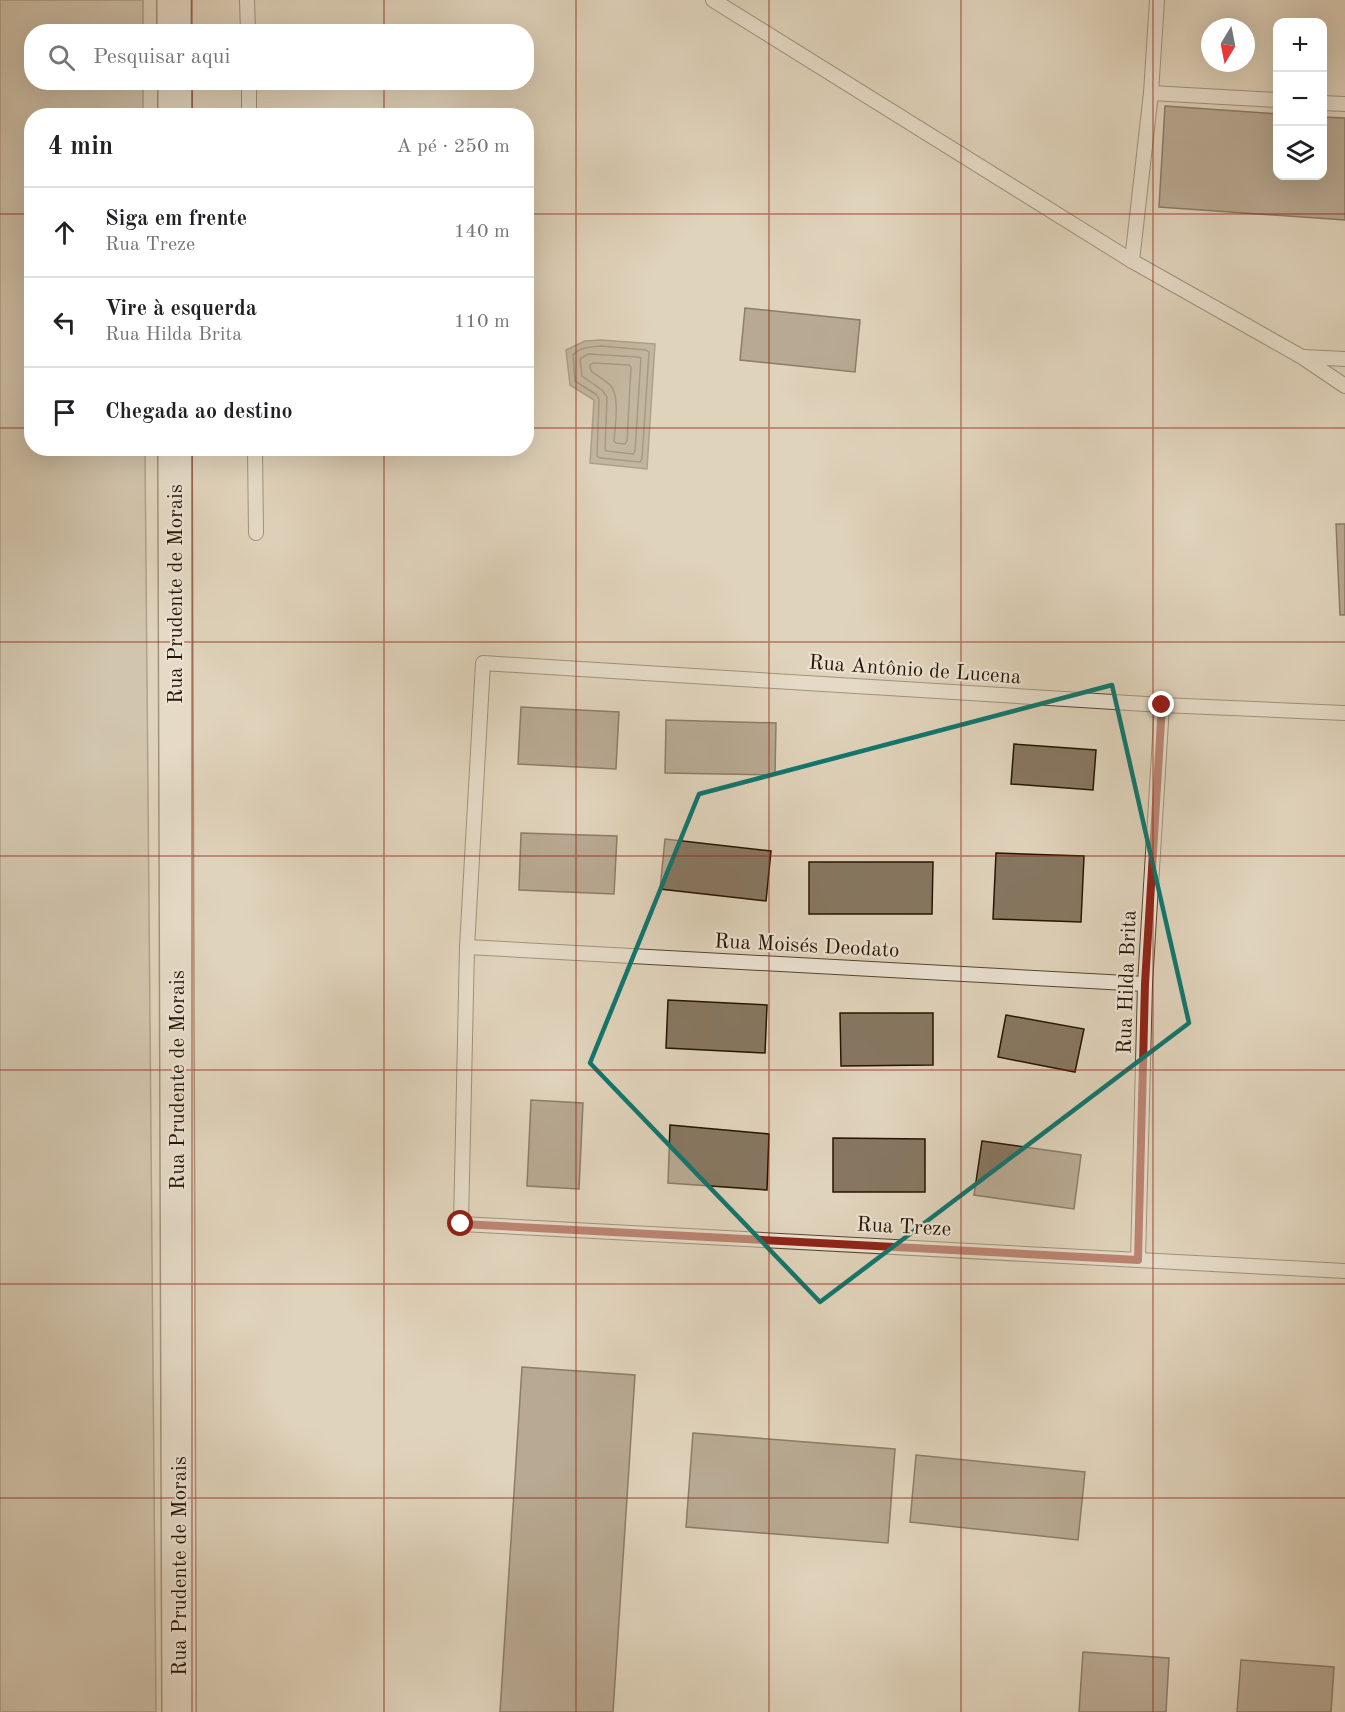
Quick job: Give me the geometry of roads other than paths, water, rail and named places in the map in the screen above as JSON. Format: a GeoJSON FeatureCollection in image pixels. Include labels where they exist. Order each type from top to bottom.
{"type":"FeatureCollection","features":[{"type":"Feature","properties":{"kind":"street"},"geometry":{"type":"LineString","coordinates":[[174,0],[174,24]]}},
{"type":"Feature","properties":{"kind":"street"},"geometry":{"type":"LineString","coordinates":[[175,90],[175,108]]}},
{"type":"Feature","properties":{"kind":"street","name":"Rua Prudente de Morais"},"geometry":{"type":"LineString","coordinates":[[175,456],[179,1712]]}},
{"type":"Feature","properties":{"kind":"lane"},"geometry":{"type":"LineString","coordinates":[[247,0],[248,24]]}},
{"type":"Feature","properties":{"kind":"lane"},"geometry":{"type":"LineString","coordinates":[[713,0],[1132,261],[1302,357],[1345,386]]}},
{"type":"Feature","properties":{"kind":"lane"},"geometry":{"type":"LineString","coordinates":[[1132,261],[1151,93],[1157,0]]}},
{"type":"Feature","properties":{"kind":"lane"},"geometry":{"type":"LineString","coordinates":[[249,90],[249,108]]}},
{"type":"Feature","properties":{"kind":"lane"},"geometry":{"type":"LineString","coordinates":[[1151,93],[1273,100]]}},
{"type":"Feature","properties":{"kind":"lane"},"geometry":{"type":"LineString","coordinates":[[1327,103],[1345,104]]}},
{"type":"Feature","properties":{"kind":"lane"},"geometry":{"type":"LineString","coordinates":[[1302,357],[1345,359]]}},
{"type":"Feature","properties":{"kind":"lane"},"geometry":{"type":"LineString","coordinates":[[255,456],[256,533]]}},
{"type":"Feature","properties":{"kind":"lane","name":"Rua Antônio de Lucena"},"geometry":{"type":"LineString","coordinates":[[466,947],[483,663],[1162,705],[1345,713]]}},
{"type":"Feature","properties":{"kind":"lane","name":"Rua Hilda Brita"},"geometry":{"type":"LineString","coordinates":[[1138,1260],[1145,984],[1162,705]]}},
{"type":"Feature","properties":{"kind":"lane","name":"Rua Moisés Deodato"},"geometry":{"type":"LineString","coordinates":[[466,947],[1145,984]]}},
{"type":"Feature","properties":{"kind":"lane","name":"Rua Treze"},"geometry":{"type":"LineString","coordinates":[[466,947],[461,1224],[1345,1271]]}},
{"type":"Feature","properties":{"kind":"water"},"geometry":{"type":"Polygon","coordinates":[[[585,341],[655,344],[647,469],[590,463],[594,400],[570,385],[566,350],[585,341]]]}}]}
